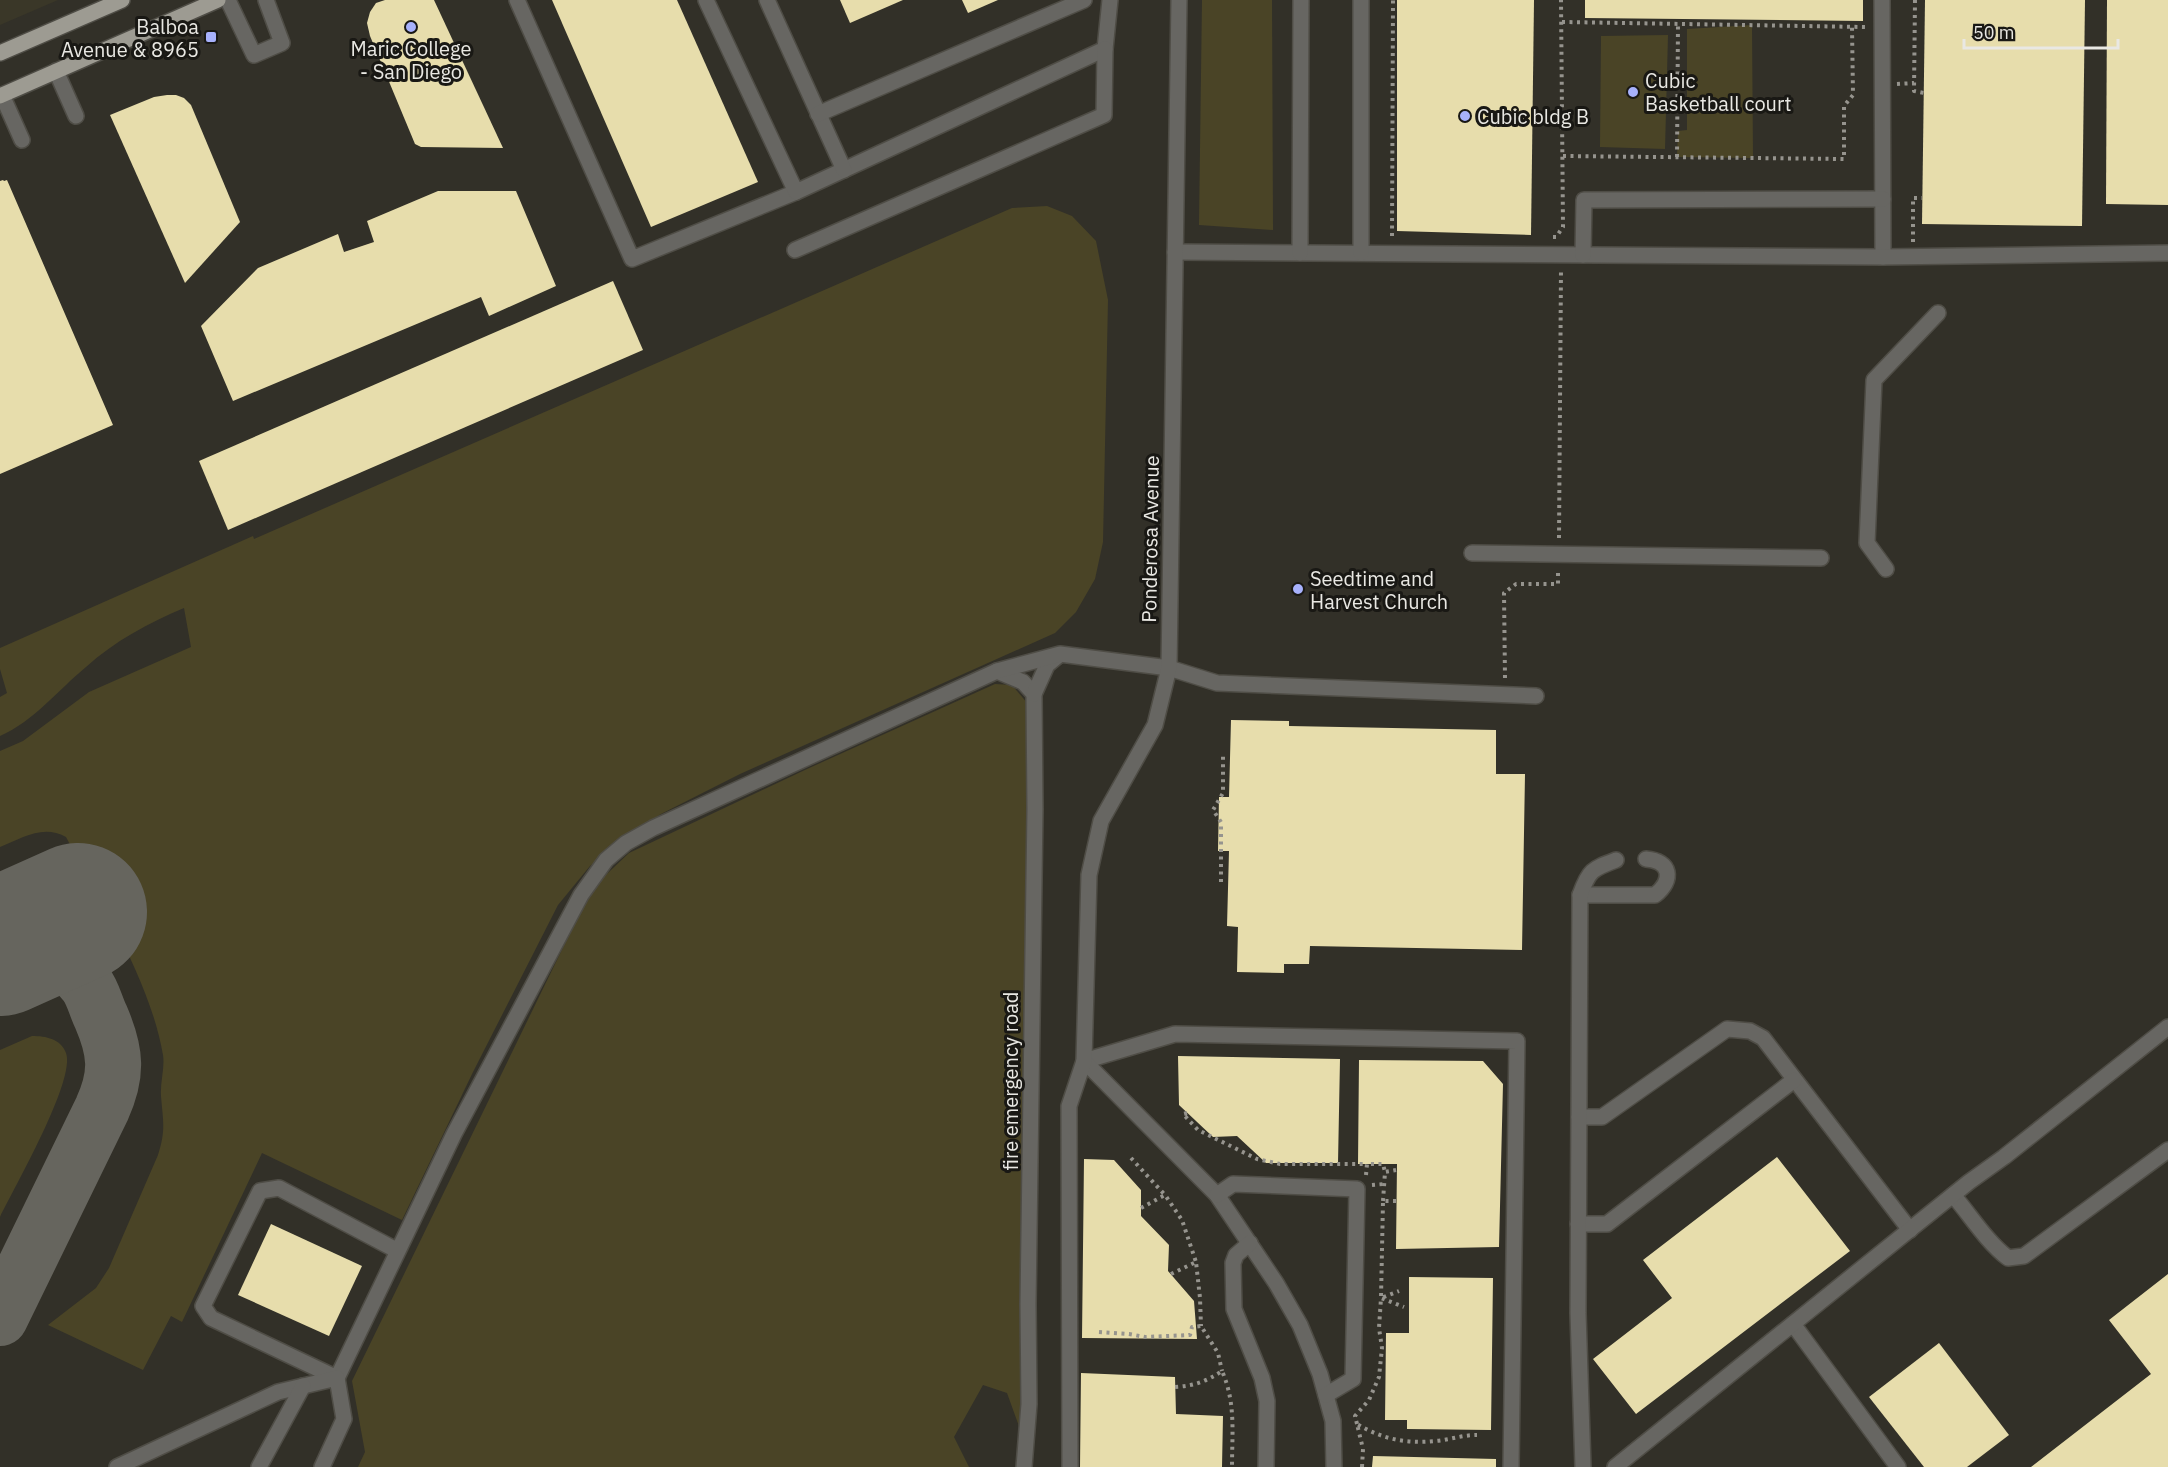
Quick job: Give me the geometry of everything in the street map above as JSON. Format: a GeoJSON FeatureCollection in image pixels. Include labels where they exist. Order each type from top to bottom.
{"type":"FeatureCollection","features":[{"type":"Feature","properties":{"kind":"main road"},"geometry":{"type":"LineString","coordinates":[[0,53],[122,0]]}},
{"type":"Feature","properties":{"kind":"main road"},"geometry":{"type":"LineString","coordinates":[[1,95],[218,0]]}},
{"type":"Feature","properties":{"kind":"street"},"geometry":{"type":"LineString","coordinates":[[228,0],[254,55],[282,43],[266,0]]}},
{"type":"Feature","properties":{"kind":"street"},"geometry":{"type":"LineString","coordinates":[[517,0],[632,259],[796,192],[1105,49]]}},
{"type":"Feature","properties":{"kind":"street"},"geometry":{"type":"LineString","coordinates":[[706,0],[796,192]]}},
{"type":"Feature","properties":{"kind":"street"},"geometry":{"type":"LineString","coordinates":[[767,0],[844,170]]}},
{"type":"Feature","properties":{"kind":"street"},"geometry":{"type":"LineString","coordinates":[[818,114],[1084,0]]}},
{"type":"Feature","properties":{"kind":"street"},"geometry":{"type":"LineString","coordinates":[[795,250],[1104,115],[1105,49],[1110,0]]}},
{"type":"Feature","properties":{"kind":"street","name":"Ponderosa Avenue"},"geometry":{"type":"LineString","coordinates":[[1070,1467],[1070,1106],[1084,1061],[1089,875],[1101,821],[1155,725],[1169,668],[1179,0]]}},
{"type":"Feature","properties":{"kind":"street"},"geometry":{"type":"LineString","coordinates":[[1300,253],[1301,0]]}},
{"type":"Feature","properties":{"kind":"street"},"geometry":{"type":"LineString","coordinates":[[1361,0],[1361,253]]}},
{"type":"Feature","properties":{"kind":"street"},"geometry":{"type":"LineString","coordinates":[[1882,0],[1883,257]]}},
{"type":"Feature","properties":{"kind":"street"},"geometry":{"type":"LineString","coordinates":[[56,71],[76,116]]}},
{"type":"Feature","properties":{"kind":"street"},"geometry":{"type":"LineString","coordinates":[[1,95],[22,140]]}},
{"type":"Feature","properties":{"kind":"street"},"geometry":{"type":"LineString","coordinates":[[1583,255],[1584,200],[1883,199]]}},
{"type":"Feature","properties":{"kind":"street"},"geometry":{"type":"LineString","coordinates":[[1175,252],[1883,257],[2168,253]]}},
{"type":"Feature","properties":{"kind":"street"},"geometry":{"type":"LineString","coordinates":[[1886,569],[1867,543],[1874,380],[1938,313]]}},
{"type":"Feature","properties":{"kind":"street"},"geometry":{"type":"LineString","coordinates":[[1472,553],[1821,558]]}},
{"type":"Feature","properties":{"kind":"street"},"geometry":{"type":"LineString","coordinates":[[322,1467],[344,1419],[337,1378],[459,1123],[581,895],[606,860],[626,843],[653,828],[997,671],[1060,654],[1169,668],[1216,683],[1536,696]]}},
{"type":"Feature","properties":{"kind":"street","name":"fire emergency road"},"geometry":{"type":"LineString","coordinates":[[1023,1467],[1029,1404],[1028,1304],[1035,809],[1034,694],[1047,665],[1060,654]]}},
{"type":"Feature","properties":{"kind":"street"},"geometry":{"type":"LineString","coordinates":[[997,671],[1023,682],[1034,694]]}},
{"type":"Feature","properties":{"kind":"street"},"geometry":{"type":"LineString","coordinates":[[1580,895],[1654,895],[1662,889],[1667,880],[1667,871],[1663,863],[1646,859]]}},
{"type":"Feature","properties":{"kind":"street"},"geometry":{"type":"LineString","coordinates":[[1583,1467],[1578,1313],[1580,895],[1586,876],[1598,866],[1616,860]]}},
{"type":"Feature","properties":{"kind":"street"},"geometry":{"type":"LineString","coordinates":[[1615,1467],[1953,1195],[2168,1027]]}},
{"type":"Feature","properties":{"kind":"street"},"geometry":{"type":"LineString","coordinates":[[1579,1117],[1602,1117],[1727,1029],[1750,1031],[1762,1038],[1910,1230]]}},
{"type":"Feature","properties":{"kind":"street"},"geometry":{"type":"LineString","coordinates":[[1334,1467],[1333,1421],[1320,1374],[1300,1325],[1250,1243],[1216,1195],[1084,1061],[1175,1034],[1517,1041],[1511,1467]]}},
{"type":"Feature","properties":{"kind":"street"},"geometry":{"type":"LineString","coordinates":[[1578,1224],[1607,1224],[1794,1080]]}},
{"type":"Feature","properties":{"kind":"street"},"geometry":{"type":"LineString","coordinates":[[1953,1195],[1981,1228],[1993,1247],[2008,1258],[2024,1256],[2168,1150]]}},
{"type":"Feature","properties":{"kind":"street"},"geometry":{"type":"LineString","coordinates":[[1216,1195],[1233,1184],[1357,1189],[1353,1379],[1326,1395]]}},
{"type":"Feature","properties":{"kind":"street"},"geometry":{"type":"LineString","coordinates":[[337,1378],[211,1318],[203,1306],[260,1191],[279,1188],[398,1251]]}},
{"type":"Feature","properties":{"kind":"street"},"geometry":{"type":"LineString","coordinates":[[1250,1243],[1236,1255],[1233,1263],[1234,1309],[1267,1401],[1266,1467]]}},
{"type":"Feature","properties":{"kind":"street"},"geometry":{"type":"LineString","coordinates":[[1793,1324],[1898,1467]]}},
{"type":"Feature","properties":{"kind":"street"},"geometry":{"type":"LineString","coordinates":[[117,1467],[278,1392],[337,1378]]}},
{"type":"Feature","properties":{"kind":"street"},"geometry":{"type":"LineString","coordinates":[[259,1467],[303,1386]]}},
{"type":"Feature","properties":{"kind":"path"},"geometry":{"type":"LineString","coordinates":[[1393,0],[1392,236],[1404,236]]}},
{"type":"Feature","properties":{"kind":"path"},"geometry":{"type":"LineString","coordinates":[[1544,236],[1556,237],[1563,227],[1561,0]]}},
{"type":"Feature","properties":{"kind":"path"},"geometry":{"type":"LineString","coordinates":[[1915,0],[1914,92],[1924,93]]}},
{"type":"Feature","properties":{"kind":"path"},"geometry":{"type":"LineString","coordinates":[[1562,22],[1866,27],[1866,18]]}},
{"type":"Feature","properties":{"kind":"path"},"geometry":{"type":"LineString","coordinates":[[1677,157],[1678,24]]}},
{"type":"Feature","properties":{"kind":"path"},"geometry":{"type":"LineString","coordinates":[[1563,156],[1844,159],[1844,106],[1853,95],[1852,27]]}},
{"type":"Feature","properties":{"kind":"path"},"geometry":{"type":"LineString","coordinates":[[1896,84],[1914,83]]}},
{"type":"Feature","properties":{"kind":"path"},"geometry":{"type":"LineString","coordinates":[[1913,257],[1913,198],[1922,198]]}},
{"type":"Feature","properties":{"kind":"path"},"geometry":{"type":"LineString","coordinates":[[1559,539],[1561,268]]}},
{"type":"Feature","properties":{"kind":"path"},"geometry":{"type":"LineString","coordinates":[[1504,679],[1504,593],[1516,584],[1558,584],[1558,568]]}},
{"type":"Feature","properties":{"kind":"path"},"geometry":{"type":"LineString","coordinates":[[1221,882],[1221,822],[1213,810],[1223,793],[1223,756]]}},
{"type":"Feature","properties":{"kind":"path"},"geometry":{"type":"LineString","coordinates":[[1187,1113],[1183,1114],[1198,1130],[1257,1159],[1280,1164],[1383,1164],[1379,1328],[1382,1348],[1379,1377],[1369,1400],[1355,1416],[1363,1449],[1362,1467]]}},
{"type":"Feature","properties":{"kind":"path"},"geometry":{"type":"LineString","coordinates":[[1131,1158],[1165,1195],[1182,1220],[1196,1262],[1201,1326],[1218,1353],[1222,1371],[1230,1388],[1233,1405],[1232,1467]]}},
{"type":"Feature","properties":{"kind":"path"},"geometry":{"type":"LineString","coordinates":[[1367,1164],[1365,1185],[1384,1184]]}},
{"type":"Feature","properties":{"kind":"path"},"geometry":{"type":"LineString","coordinates":[[1384,1172],[1396,1170]]}},
{"type":"Feature","properties":{"kind":"path"},"geometry":{"type":"LineString","coordinates":[[1141,1208],[1165,1195]]}},
{"type":"Feature","properties":{"kind":"path"},"geometry":{"type":"LineString","coordinates":[[1383,1202],[1396,1201]]}},
{"type":"Feature","properties":{"kind":"path"},"geometry":{"type":"LineString","coordinates":[[1171,1274],[1196,1262]]}},
{"type":"Feature","properties":{"kind":"path"},"geometry":{"type":"LineString","coordinates":[[1381,1299],[1399,1291]]}},
{"type":"Feature","properties":{"kind":"path"},"geometry":{"type":"LineString","coordinates":[[1381,1299],[1404,1307]]}},
{"type":"Feature","properties":{"kind":"path"},"geometry":{"type":"LineString","coordinates":[[1099,1332],[1145,1337],[1190,1335],[1192,1327],[1201,1326]]}},
{"type":"Feature","properties":{"kind":"path"},"geometry":{"type":"LineString","coordinates":[[1175,1387],[1207,1381],[1222,1371]]}},
{"type":"Feature","properties":{"kind":"path"},"geometry":{"type":"LineString","coordinates":[[1357,1424],[1372,1433],[1401,1441],[1435,1441],[1463,1435],[1477,1435]]}},
{"type":"Feature","properties":{"kind":"shaded area"},"geometry":{"type":"Polygon","coordinates":[[[0,0],[58,0],[0,25],[0,0]]]}},
{"type":"Feature","properties":{"kind":"shaded area"},"geometry":{"type":"Polygon","coordinates":[[[1202,0],[1272,0],[1273,230],[1199,225],[1202,0]]]}},
{"type":"Feature","properties":{"kind":"shaded area"},"geometry":{"type":"Polygon","coordinates":[[[1752,25],[1753,158],[1677,157],[1678,131],[1687,130],[1687,29],[1752,25]]]}},
{"type":"Feature","properties":{"kind":"shaded area","name":"Cubic Basketball court"},"geometry":{"type":"Polygon","coordinates":[[[1668,35],[1665,149],[1600,147],[1601,36],[1668,35]]]}},
{"type":"Feature","properties":{"kind":"shaded area"},"geometry":{"type":"Polygon","coordinates":[[[1047,206],[1072,216],[1096,241],[1108,300],[1103,542],[1095,579],[1076,612],[1055,633],[740,774],[661,814],[619,842],[590,866],[558,905],[473,1072],[402,1220],[262,1153],[182,1322],[171,1316],[143,1370],[48,1325],[96,1288],[109,1268],[158,1155],[163,1126],[161,1091],[163,1055],[157,1027],[136,970],[66,837],[57,833],[41,832],[24,836],[0,847],[0,751],[23,741],[89,692],[191,647],[184,608],[145,626],[108,649],[35,714],[0,736],[0,697],[7,693],[0,669],[0,648],[253,536],[254,539],[1012,208],[1047,206]]]}},
{"type":"Feature","properties":{"kind":"shaded area"},"geometry":{"type":"Polygon","coordinates":[[[995,684],[1012,685],[1028,704],[1020,1429],[1007,1393],[983,1385],[954,1437],[969,1467],[358,1467],[365,1452],[352,1381],[592,888],[629,853],[995,684]]]}},
{"type":"Feature","properties":{"kind":"shaded area"},"geometry":{"type":"Polygon","coordinates":[[[32,1036],[48,1038],[61,1044],[66,1053],[67,1067],[62,1086],[42,1134],[0,1217],[0,1050],[32,1036]]]}},
{"type":"Feature","properties":{"kind":"building"},"geometry":{"type":"Polygon","coordinates":[[[385,0],[434,0],[503,148],[421,147],[415,144],[370,36],[367,23],[376,3],[385,0]]]}},
{"type":"Feature","properties":{"kind":"building"},"geometry":{"type":"Polygon","coordinates":[[[552,0],[677,0],[758,182],[651,227],[552,0]]]}},
{"type":"Feature","properties":{"kind":"building"},"geometry":{"type":"Polygon","coordinates":[[[840,0],[903,0],[850,23],[840,0]]]}},
{"type":"Feature","properties":{"kind":"building"},"geometry":{"type":"Polygon","coordinates":[[[962,0],[998,0],[968,13],[962,0]]]}},
{"type":"Feature","properties":{"kind":"building","name":"Cubic bldg B"},"geometry":{"type":"Polygon","coordinates":[[[1397,0],[1534,0],[1531,235],[1397,231],[1397,0]]]}},
{"type":"Feature","properties":{"kind":"building"},"geometry":{"type":"Polygon","coordinates":[[[1585,0],[1863,0],[1863,21],[1585,18],[1585,0]]]}},
{"type":"Feature","properties":{"kind":"building"},"geometry":{"type":"Polygon","coordinates":[[[1925,0],[2085,0],[2082,226],[1922,224],[1925,0]]]}},
{"type":"Feature","properties":{"kind":"building"},"geometry":{"type":"Polygon","coordinates":[[[2107,0],[2168,0],[2168,205],[2106,204],[2107,0]]]}},
{"type":"Feature","properties":{"kind":"building"},"geometry":{"type":"Polygon","coordinates":[[[167,95],[184,98],[191,105],[240,222],[185,283],[110,115],[154,97],[167,95]]]}},
{"type":"Feature","properties":{"kind":"building"},"geometry":{"type":"Polygon","coordinates":[[[7,180],[113,425],[0,474],[0,181],[7,180]]]}},
{"type":"Feature","properties":{"kind":"building"},"geometry":{"type":"Polygon","coordinates":[[[438,191],[516,191],[556,286],[489,316],[481,297],[233,401],[201,326],[258,268],[338,234],[344,252],[374,242],[367,221],[438,191]]]}},
{"type":"Feature","properties":{"kind":"building"},"geometry":{"type":"Polygon","coordinates":[[[613,281],[643,350],[228,530],[199,461],[613,281]]]}},
{"type":"Feature","properties":{"kind":"building"},"geometry":{"type":"Polygon","coordinates":[[[1231,720],[1289,721],[1289,726],[1496,730],[1496,774],[1525,774],[1522,950],[1310,946],[1309,964],[1284,964],[1284,973],[1237,972],[1238,927],[1227,926],[1229,851],[1218,851],[1219,797],[1229,797],[1231,720]]]}},
{"type":"Feature","properties":{"kind":"building"},"geometry":{"type":"Polygon","coordinates":[[[1178,1056],[1340,1059],[1338,1163],[1266,1163],[1237,1136],[1213,1137],[1179,1105],[1178,1056]]]}},
{"type":"Feature","properties":{"kind":"building"},"geometry":{"type":"Polygon","coordinates":[[[1359,1060],[1483,1061],[1503,1084],[1499,1247],[1396,1249],[1397,1164],[1358,1164],[1359,1060]]]}},
{"type":"Feature","properties":{"kind":"building"},"geometry":{"type":"Polygon","coordinates":[[[1777,1157],[1850,1251],[1636,1414],[1593,1359],[1672,1298],[1643,1260],[1777,1157]]]}},
{"type":"Feature","properties":{"kind":"building"},"geometry":{"type":"Polygon","coordinates":[[[1084,1159],[1114,1160],[1141,1190],[1141,1216],[1169,1245],[1168,1271],[1194,1301],[1197,1339],[1082,1338],[1084,1159]]]}},
{"type":"Feature","properties":{"kind":"building"},"geometry":{"type":"Polygon","coordinates":[[[271,1224],[362,1266],[329,1336],[238,1295],[271,1224]]]}},
{"type":"Feature","properties":{"kind":"building"},"geometry":{"type":"Polygon","coordinates":[[[2168,1274],[2168,1467],[2031,1467],[2151,1374],[2109,1320],[2168,1274]]]}},
{"type":"Feature","properties":{"kind":"building"},"geometry":{"type":"Polygon","coordinates":[[[1409,1277],[1493,1278],[1491,1430],[1407,1429],[1407,1420],[1385,1420],[1386,1333],[1409,1333],[1409,1277]]]}},
{"type":"Feature","properties":{"kind":"building"},"geometry":{"type":"Polygon","coordinates":[[[1939,1343],[2009,1435],[1967,1467],[1924,1467],[1869,1397],[1939,1343]]]}},
{"type":"Feature","properties":{"kind":"building"},"geometry":{"type":"Polygon","coordinates":[[[1081,1373],[1175,1377],[1176,1414],[1223,1416],[1222,1467],[1080,1467],[1081,1373]]]}},
{"type":"Feature","properties":{"kind":"building"},"geometry":{"type":"Polygon","coordinates":[[[1373,1456],[1496,1459],[1496,1467],[1372,1467],[1373,1456]]]}},
{"type":"Feature","properties":{"kind":"taxiway"},"geometry":{"type":"LineString","coordinates":[[0,950],[24,951],[48,956],[78,974],[93,996],[110,1041],[113,1063],[111,1085],[102,1109],[0,1318]]}},
{"type":"Feature","properties":{"kind":"runway"},"geometry":{"type":"LineString","coordinates":[[0,947],[78,912]]}},
{"type":"Feature","properties":{"kind":"place","name":"Maric College - San Diego"},"geometry":{"type":"Point","coordinates":[411,27]}},
{"type":"Feature","properties":{"kind":"place","name":"Balboa Avenue & 8965"},"geometry":{"type":"Point","coordinates":[211,37]}},
{"type":"Feature","properties":{"kind":"place","name":"Cubic Basketball court"},"geometry":{"type":"Point","coordinates":[1633,92]}},
{"type":"Feature","properties":{"kind":"place","name":"Cubic bldg B"},"geometry":{"type":"Point","coordinates":[1465,116]}},
{"type":"Feature","properties":{"kind":"place","name":"Seedtime and Harvest Church"},"geometry":{"type":"Point","coordinates":[1298,589]}}]}
